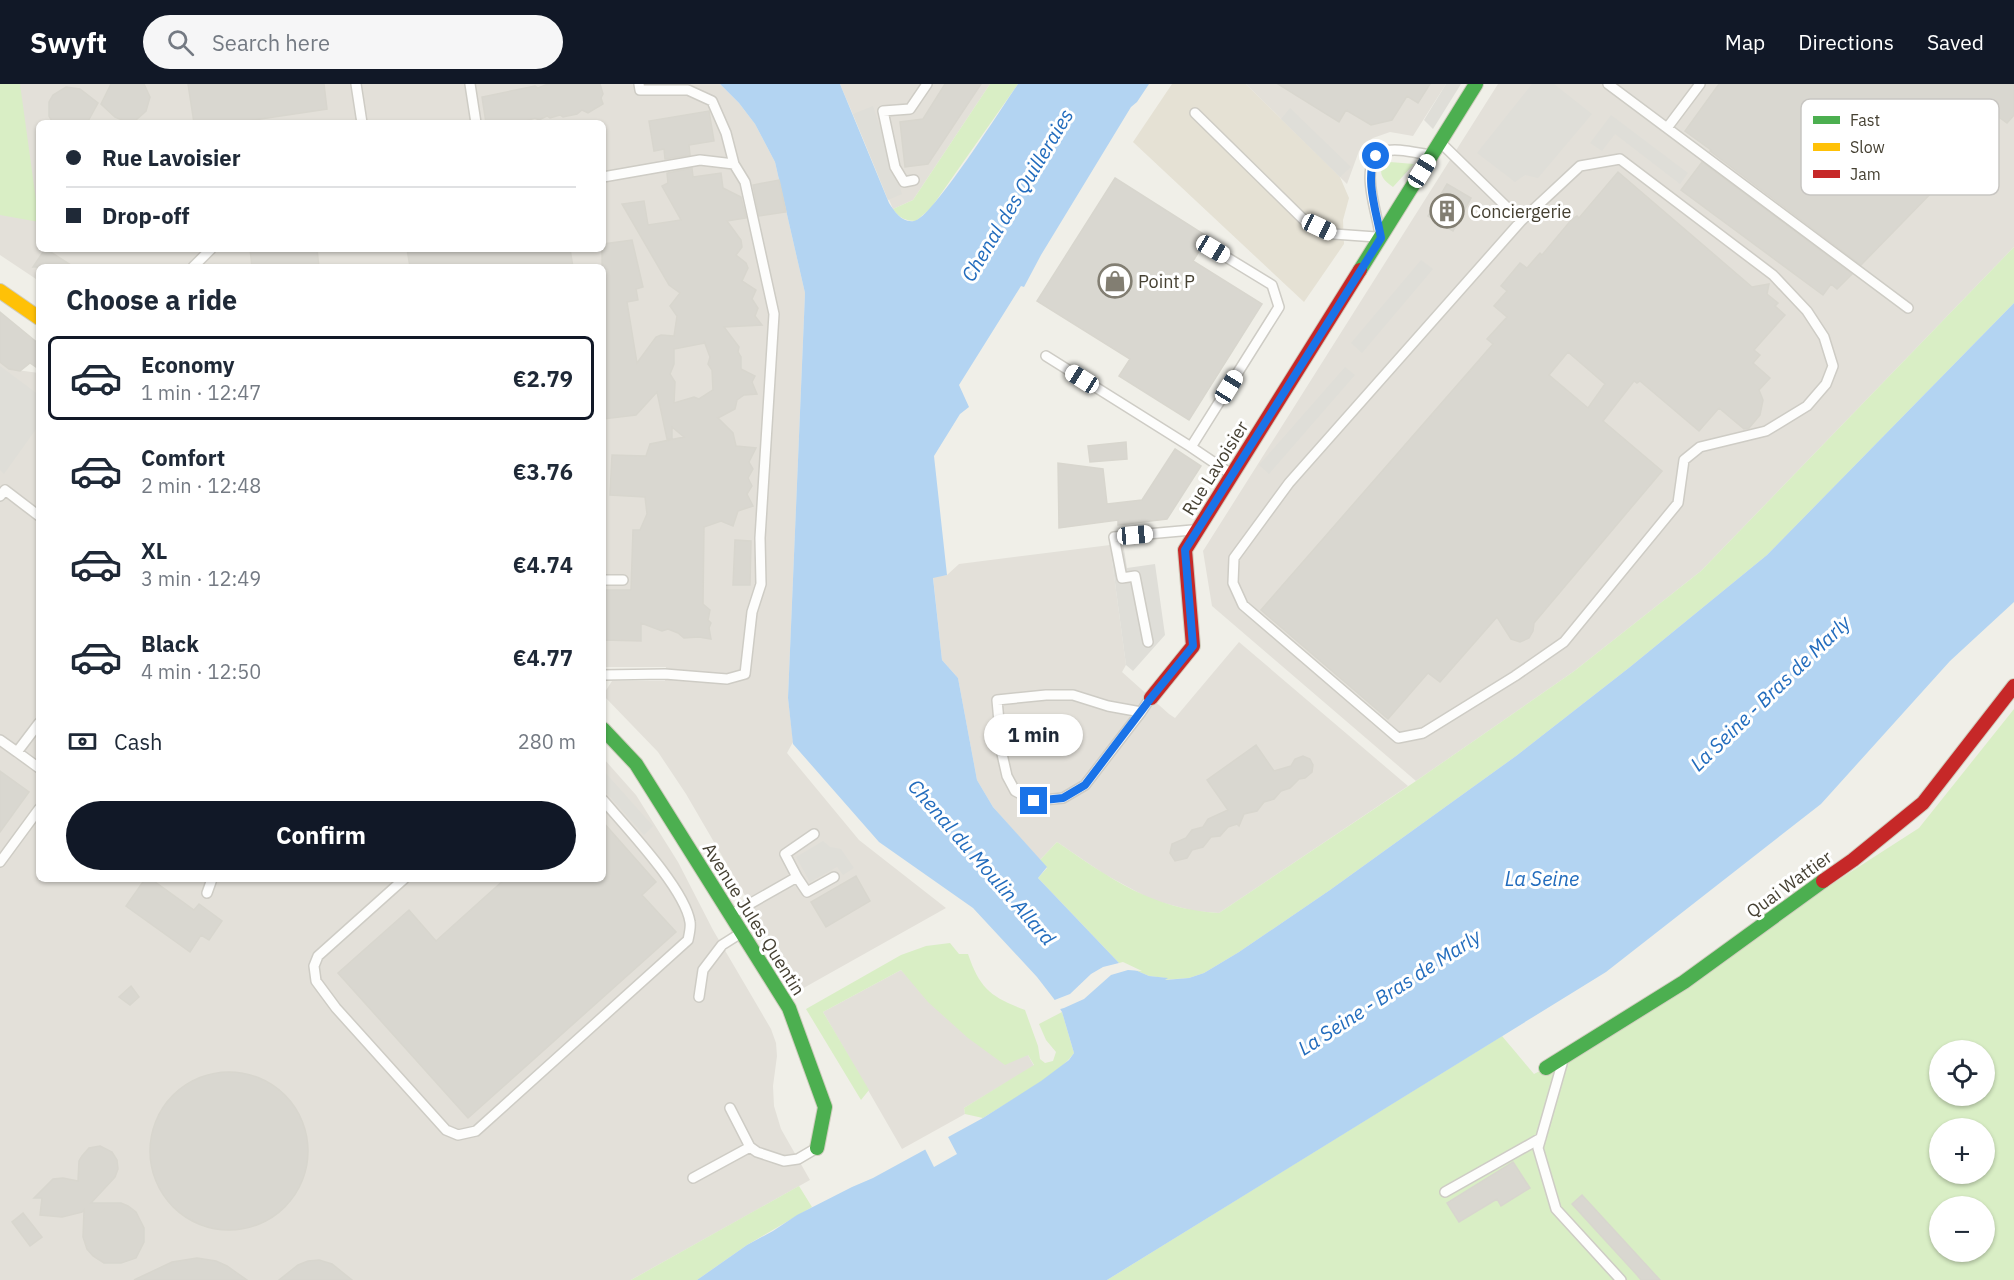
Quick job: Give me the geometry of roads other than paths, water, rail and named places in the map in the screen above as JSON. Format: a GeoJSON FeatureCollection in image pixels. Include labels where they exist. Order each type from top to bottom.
{"type":"FeatureCollection","features":[{"type":"Feature","properties":{"kind":"street","name":"Rue Lavoisier"},"geometry":{"type":"LineString","coordinates":[[1151,698],[1193,646],[1185,550],[1476,84]]}},
{"type":"Feature","properties":{"kind":"street"},"geometry":{"type":"LineString","coordinates":[[0,291],[36,316]]}},
{"type":"Feature","properties":{"kind":"street","name":"Quai Wattier"},"geometry":{"type":"LineString","coordinates":[[1546,1068],[1684,982],[1853,860],[1923,803],[2014,686]]}},
{"type":"Feature","properties":{"kind":"street","name":"Avenue Jules Quentin"},"geometry":{"type":"LineString","coordinates":[[606,732],[636,764],[789,1008],[825,1107],[817,1148]]}},
{"type":"Feature","properties":{"kind":"lane"},"geometry":{"type":"LineString","coordinates":[[356,84],[362,120]]}},
{"type":"Feature","properties":{"kind":"lane"},"geometry":{"type":"LineString","coordinates":[[470,84],[476,120]]}},
{"type":"Feature","properties":{"kind":"lane"},"geometry":{"type":"LineString","coordinates":[[606,675],[665,674],[727,679],[745,674],[752,612],[761,584],[760,538],[774,314],[746,182],[734,164],[726,133],[712,101],[688,90],[640,90],[639,84]]}},
{"type":"Feature","properties":{"kind":"lane"},"geometry":{"type":"LineString","coordinates":[[914,180],[904,182],[895,167],[883,111],[910,109],[927,84]]}},
{"type":"Feature","properties":{"kind":"lane"},"geometry":{"type":"LineString","coordinates":[[1608,84],[1908,308]]}},
{"type":"Feature","properties":{"kind":"lane"},"geometry":{"type":"LineString","coordinates":[[1667,128],[1700,84]]}},
{"type":"Feature","properties":{"kind":"lane"},"geometry":{"type":"LineString","coordinates":[[1195,113],[1305,220],[1334,234],[1381,238],[1370,181],[1372,163],[1376,156],[1383,152],[1396,151],[1432,155]]}},
{"type":"Feature","properties":{"kind":"lane"},"geometry":{"type":"LineString","coordinates":[[1440,142],[1521,221]]}},
{"type":"Feature","properties":{"kind":"lane"},"geometry":{"type":"LineString","coordinates":[[1620,159],[1773,276],[1808,311],[1824,337],[1833,366],[1826,384],[1807,406],[1766,431],[1700,447],[1684,460],[1678,503],[1564,642],[1515,676],[1423,733],[1398,738],[1243,605],[1233,583],[1234,558],[1289,483],[1521,221],[1580,166],[1620,159]]}},
{"type":"Feature","properties":{"kind":"lane"},"geometry":{"type":"LineString","coordinates":[[606,176],[700,160],[734,164]]}},
{"type":"Feature","properties":{"kind":"lane"},"geometry":{"type":"LineString","coordinates":[[1191,447],[1279,307],[1272,285],[1213,249]]}},
{"type":"Feature","properties":{"kind":"lane"},"geometry":{"type":"LineString","coordinates":[[196,264],[208,252]]}},
{"type":"Feature","properties":{"kind":"lane"},"geometry":{"type":"LineString","coordinates":[[1046,356],[1232,475]]}},
{"type":"Feature","properties":{"kind":"lane"},"geometry":{"type":"LineString","coordinates":[[0,496],[5,490],[36,514]]}},
{"type":"Feature","properties":{"kind":"lane"},"geometry":{"type":"LineString","coordinates":[[1148,642],[1135,576],[1122,578],[1114,537],[1197,530]]}},
{"type":"Feature","properties":{"kind":"lane"},"geometry":{"type":"LineString","coordinates":[[606,580],[623,580]]}},
{"type":"Feature","properties":{"kind":"lane"},"geometry":{"type":"LineString","coordinates":[[1141,711],[1108,706],[1073,695],[1046,694],[997,700],[1002,754],[1007,776],[1016,791],[1034,801],[1063,798],[1085,785],[1151,698]]}},
{"type":"Feature","properties":{"kind":"lane"},"geometry":{"type":"LineString","coordinates":[[17,752],[36,727]]}},
{"type":"Feature","properties":{"kind":"lane"},"geometry":{"type":"LineString","coordinates":[[0,740],[36,766]]}},
{"type":"Feature","properties":{"kind":"lane"},"geometry":{"type":"LineString","coordinates":[[401,882],[318,956],[314,966],[316,981],[336,1008],[446,1130],[458,1135],[476,1131],[688,940],[690,922],[682,900],[663,872],[606,804]]}},
{"type":"Feature","properties":{"kind":"lane"},"geometry":{"type":"LineString","coordinates":[[0,862],[36,813]]}},
{"type":"Feature","properties":{"kind":"lane"},"geometry":{"type":"LineString","coordinates":[[814,834],[785,854],[807,892],[834,877]]}},
{"type":"Feature","properties":{"kind":"lane"},"geometry":{"type":"LineString","coordinates":[[730,915],[797,877]]}},
{"type":"Feature","properties":{"kind":"lane"},"geometry":{"type":"LineString","coordinates":[[207,893],[211,882]]}},
{"type":"Feature","properties":{"kind":"lane"},"geometry":{"type":"LineString","coordinates":[[699,997],[703,969],[722,945],[741,933]]}},
{"type":"Feature","properties":{"kind":"lane"},"geometry":{"type":"LineString","coordinates":[[1564,1057],[1538,1148],[1556,1209],[1621,1280]]}},
{"type":"Feature","properties":{"kind":"lane"},"geometry":{"type":"LineString","coordinates":[[730,1108],[750,1147],[757,1152],[784,1161],[798,1159],[817,1148]]}},
{"type":"Feature","properties":{"kind":"lane"},"geometry":{"type":"LineString","coordinates":[[1445,1192],[1541,1138]]}},
{"type":"Feature","properties":{"kind":"lane"},"geometry":{"type":"LineString","coordinates":[[693,1178],[750,1147]]}},
{"type":"Feature","properties":{"kind":"water","name":"La Seine"},"geometry":{"type":"Polygon","coordinates":[[[720,84],[840,84],[889,203],[899,216],[914,221],[923,216],[951,182],[1018,84],[1149,84],[1131,107],[1024,287],[1021,286],[959,385],[969,407],[960,414],[934,456],[947,575],[933,578],[942,660],[958,678],[977,780],[993,807],[1047,867],[1038,878],[1119,963],[1149,976],[1168,978],[1165,980],[1189,978],[1204,973],[1330,890],[1516,756],[1767,555],[2014,303],[2014,602],[1950,661],[1821,804],[1606,972],[1107,1280],[697,1280],[747,1245],[797,1215],[873,1178],[983,1118],[1041,1081],[1069,1060],[1074,1053],[1062,1012],[1037,977],[973,908],[879,842],[793,744],[788,698],[805,293],[775,162],[755,124],[720,84]]]}},
{"type":"Feature","properties":{"kind":"place","name":"Conciergerie"},"geometry":{"type":"Point","coordinates":[1447,211]}},
{"type":"Feature","properties":{"kind":"place","name":"Point P"},"geometry":{"type":"Point","coordinates":[1115,281]}},
{"type":"Feature","properties":{"kind":"water label","name":"Chenal des Quilleraies"},"geometry":{"type":"Point","coordinates":[1017,195]}},
{"type":"Feature","properties":{"kind":"water label","name":"La Seine - Bras de Marly"},"geometry":{"type":"Point","coordinates":[1770,693]}},
{"type":"Feature","properties":{"kind":"water label","name":"Chenal du Moulin Allard"},"geometry":{"type":"Point","coordinates":[982,862]}},
{"type":"Feature","properties":{"kind":"water label","name":"La Seine - Bras de Marly"},"geometry":{"type":"Point","coordinates":[1389,992]}}]}
